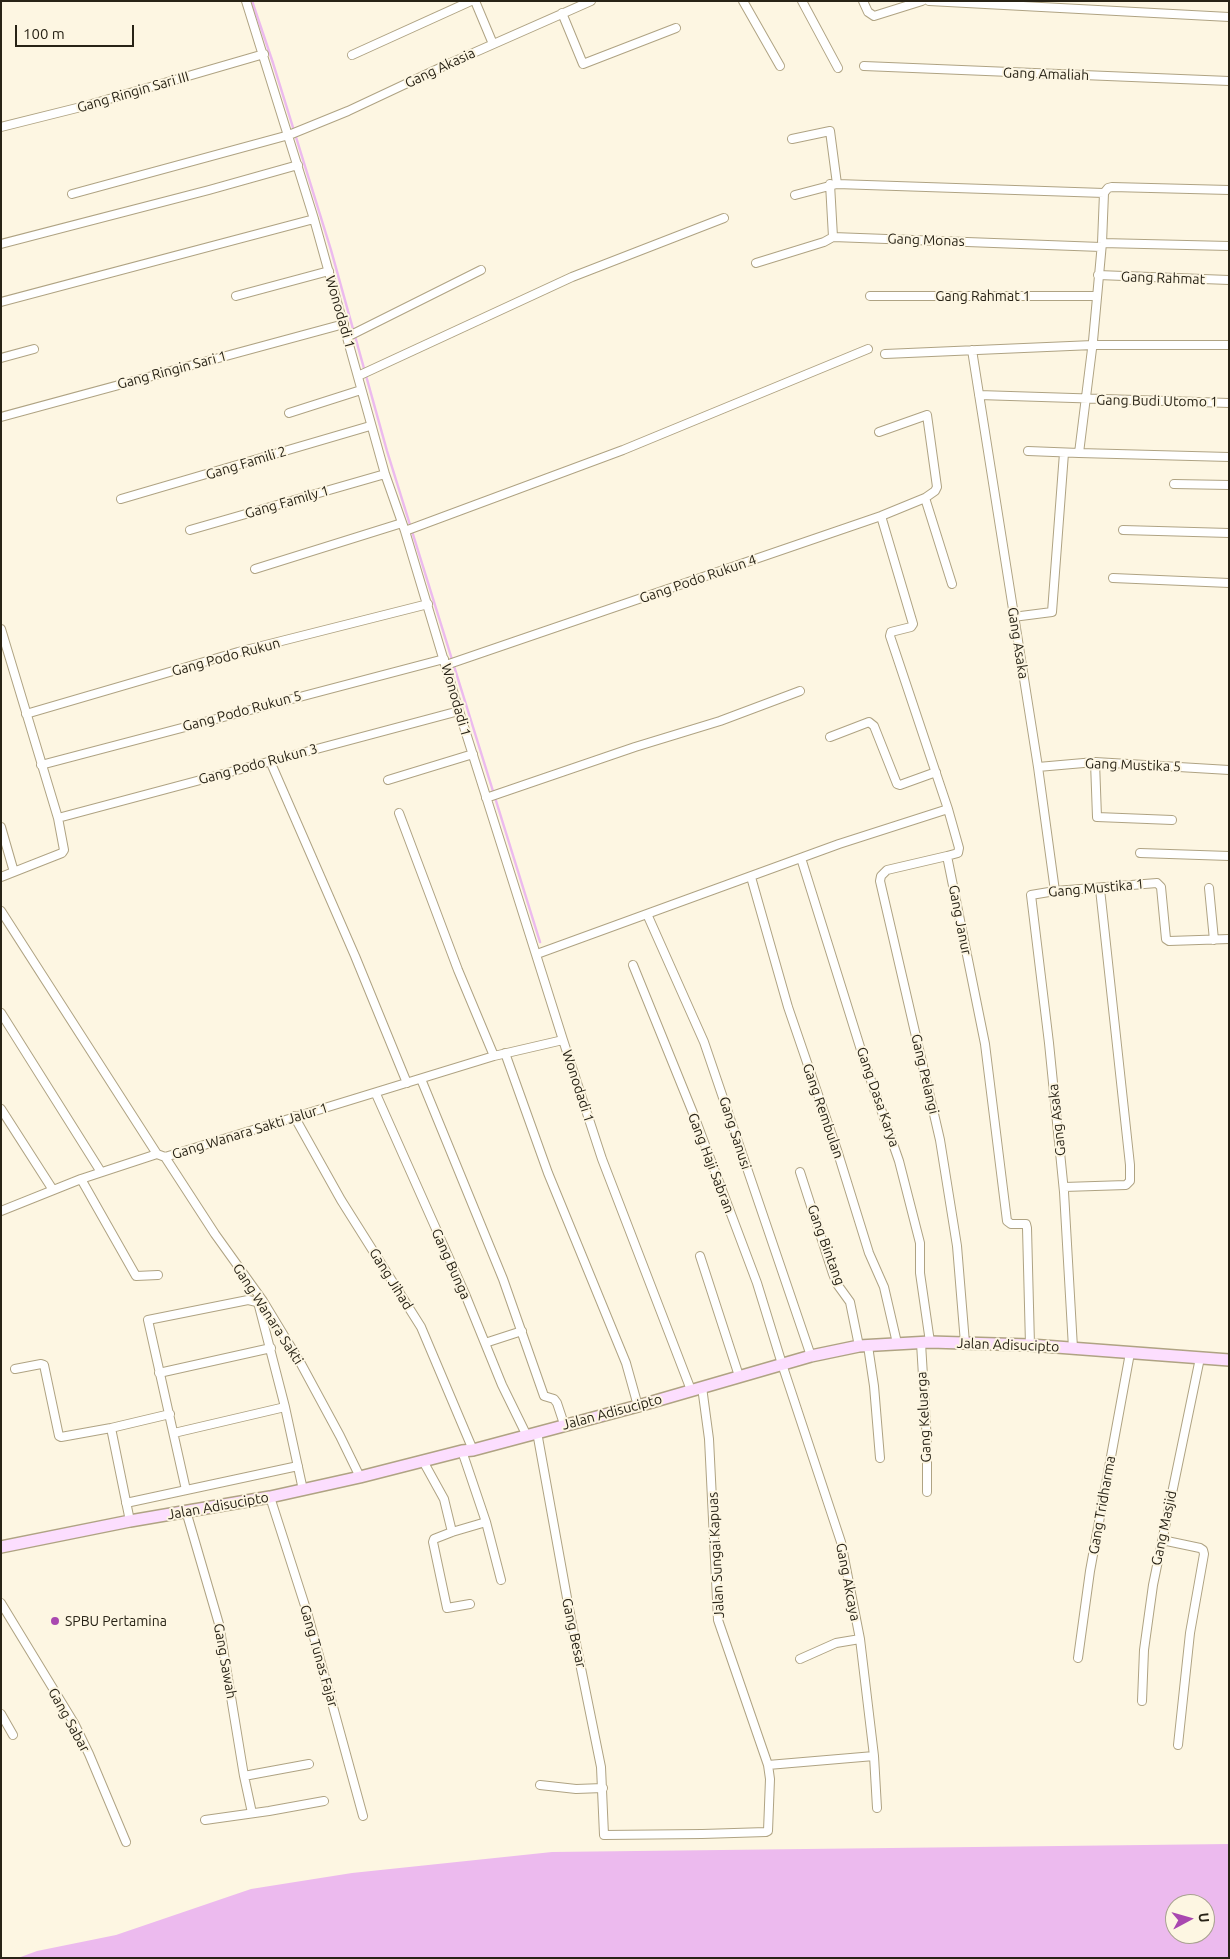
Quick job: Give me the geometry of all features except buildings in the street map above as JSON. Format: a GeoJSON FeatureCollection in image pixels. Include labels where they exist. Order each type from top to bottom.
{"type":"FeatureCollection","features":[{"type":"Feature","properties":{"kind":"main road","name":"Jalan Adisucipto"},"geometry":{"type":"LineString","coordinates":[[1,1547],[130,1521],[270,1497],[360,1477],[638,1406],[811,1356],[864,1346],[925,1342],[1030,1345],[1229,1360]]}},
{"type":"Feature","properties":{"kind":"street"},"geometry":{"type":"LineString","coordinates":[[352,55],[473,1],[493,44]]}},
{"type":"Feature","properties":{"kind":"street","name":"Gang Akasia"},"geometry":{"type":"LineString","coordinates":[[72,194],[289,135],[591,1]]}},
{"type":"Feature","properties":{"kind":"street"},"geometry":{"type":"LineString","coordinates":[[743,1],[780,66]]}},
{"type":"Feature","properties":{"kind":"street"},"geometry":{"type":"LineString","coordinates":[[802,1],[838,68]]}},
{"type":"Feature","properties":{"kind":"street"},"geometry":{"type":"LineString","coordinates":[[863,1],[868,12],[874,16],[922,1]]}},
{"type":"Feature","properties":{"kind":"street"},"geometry":{"type":"LineString","coordinates":[[929,1],[1229,17]]}},
{"type":"Feature","properties":{"kind":"street","name":"Wonodadi 1"},"geometry":{"type":"LineString","coordinates":[[249,2],[344,324],[351,335],[361,390],[384,474],[404,528],[486,798],[563,1040],[602,1159],[696,1389]]}},
{"type":"Feature","properties":{"kind":"street"},"geometry":{"type":"LineString","coordinates":[[562,13],[583,64],[676,28]]}},
{"type":"Feature","properties":{"kind":"street","name":"Gang Ringin Sari III"},"geometry":{"type":"LineString","coordinates":[[1,127],[85,106],[264,54]]}},
{"type":"Feature","properties":{"kind":"street","name":"Gang Amaliah"},"geometry":{"type":"LineString","coordinates":[[864,66],[1229,81]]}},
{"type":"Feature","properties":{"kind":"street"},"geometry":{"type":"LineString","coordinates":[[792,139],[830,131],[834,184],[833,237]]}},
{"type":"Feature","properties":{"kind":"street"},"geometry":{"type":"LineString","coordinates":[[1,244],[210,190],[298,165]]}},
{"type":"Feature","properties":{"kind":"street"},"geometry":{"type":"LineString","coordinates":[[795,195],[834,184],[1104,193]]}},
{"type":"Feature","properties":{"kind":"street"},"geometry":{"type":"LineString","coordinates":[[1079,453],[1093,344],[1104,193],[1108,188],[1112,187],[1229,190]]}},
{"type":"Feature","properties":{"kind":"street"},"geometry":{"type":"LineString","coordinates":[[359,376],[572,277],[724,218]]}},
{"type":"Feature","properties":{"kind":"street"},"geometry":{"type":"LineString","coordinates":[[1,302],[314,219]]}},
{"type":"Feature","properties":{"kind":"street","name":"Gang Monas"},"geometry":{"type":"LineString","coordinates":[[756,263],[824,242],[833,237],[1101,245],[1229,246]]}},
{"type":"Feature","properties":{"kind":"street"},"geometry":{"type":"LineString","coordinates":[[351,335],[481,270]]}},
{"type":"Feature","properties":{"kind":"street"},"geometry":{"type":"LineString","coordinates":[[236,296],[329,271]]}},
{"type":"Feature","properties":{"kind":"street","name":"Gang Rahmat"},"geometry":{"type":"LineString","coordinates":[[1098,276],[1229,280]]}},
{"type":"Feature","properties":{"kind":"street","name":"Gang Rahmat 1"},"geometry":{"type":"LineString","coordinates":[[870,296],[1096,296]]}},
{"type":"Feature","properties":{"kind":"street","name":"Gang Ringin Sari 1"},"geometry":{"type":"LineString","coordinates":[[1,417],[344,324]]}},
{"type":"Feature","properties":{"kind":"street"},"geometry":{"type":"LineString","coordinates":[[885,354],[1093,344],[1229,345]]}},
{"type":"Feature","properties":{"kind":"street"},"geometry":{"type":"LineString","coordinates":[[1,358],[34,349]]}},
{"type":"Feature","properties":{"kind":"street"},"geometry":{"type":"LineString","coordinates":[[254,569],[427,522],[623,450],[868,349]]}},
{"type":"Feature","properties":{"kind":"street","name":"Gang Asaka"},"geometry":{"type":"LineString","coordinates":[[972,350],[1038,767],[1055,891]]}},
{"type":"Feature","properties":{"kind":"street"},"geometry":{"type":"LineString","coordinates":[[289,413],[361,390]]}},
{"type":"Feature","properties":{"kind":"street","name":"Gang Budi Utomo 1"},"geometry":{"type":"LineString","coordinates":[[978,395],[1229,403]]}},
{"type":"Feature","properties":{"kind":"street"},"geometry":{"type":"LineString","coordinates":[[879,432],[927,415],[937,486],[935,491],[925,498],[952,584]]}},
{"type":"Feature","properties":{"kind":"street","name":"Gang Famili 2"},"geometry":{"type":"LineString","coordinates":[[121,499],[370,426]]}},
{"type":"Feature","properties":{"kind":"street"},"geometry":{"type":"LineString","coordinates":[[1028,451],[1229,457]]}},
{"type":"Feature","properties":{"kind":"street"},"geometry":{"type":"LineString","coordinates":[[1013,617],[1052,612],[1064,453]]}},
{"type":"Feature","properties":{"kind":"street","name":"Gang Family 1"},"geometry":{"type":"LineString","coordinates":[[190,530],[384,474]]}},
{"type":"Feature","properties":{"kind":"street"},"geometry":{"type":"LineString","coordinates":[[1174,484],[1229,485]]}},
{"type":"Feature","properties":{"kind":"street","name":"Gang Podo Rukun 4"},"geometry":{"type":"LineString","coordinates":[[446,663],[469,657],[881,516],[925,498]]}},
{"type":"Feature","properties":{"kind":"street"},"geometry":{"type":"LineString","coordinates":[[881,516],[912,624],[911,627],[891,632],[890,636],[936,772],[959,848],[958,854],[947,856]]}},
{"type":"Feature","properties":{"kind":"street"},"geometry":{"type":"LineString","coordinates":[[1123,530],[1229,533]]}},
{"type":"Feature","properties":{"kind":"street"},"geometry":{"type":"LineString","coordinates":[[1113,578],[1229,583]]}},
{"type":"Feature","properties":{"kind":"street","name":"Gang Podo Rukun"},"geometry":{"type":"LineString","coordinates":[[26,714],[238,652],[428,604]]}},
{"type":"Feature","properties":{"kind":"street"},"geometry":{"type":"LineString","coordinates":[[1,629],[64,842],[62,853],[1,877]]}},
{"type":"Feature","properties":{"kind":"street","name":"Gang Podo Rukun 5"},"geometry":{"type":"LineString","coordinates":[[41,765],[446,663]]}},
{"type":"Feature","properties":{"kind":"street"},"geometry":{"type":"LineString","coordinates":[[486,798],[635,747],[720,722],[800,692]]}},
{"type":"Feature","properties":{"kind":"street","name":"Gang Podo Rukun 3"},"geometry":{"type":"LineString","coordinates":[[58,818],[459,711]]}},
{"type":"Feature","properties":{"kind":"street"},"geometry":{"type":"LineString","coordinates":[[830,737],[869,722],[874,726],[897,784],[900,785],[936,772]]}},
{"type":"Feature","properties":{"kind":"street"},"geometry":{"type":"LineString","coordinates":[[388,780],[473,754]]}},
{"type":"Feature","properties":{"kind":"street"},"geometry":{"type":"LineString","coordinates":[[270,761],[407,1083]]}},
{"type":"Feature","properties":{"kind":"street"},"geometry":{"type":"LineString","coordinates":[[1095,762],[1098,817],[1172,820]]}},
{"type":"Feature","properties":{"kind":"street","name":"Gang Mustika 5"},"geometry":{"type":"LineString","coordinates":[[1038,767],[1095,762],[1229,770]]}},
{"type":"Feature","properties":{"kind":"street"},"geometry":{"type":"LineString","coordinates":[[537,954],[801,858],[948,809]]}},
{"type":"Feature","properties":{"kind":"street"},"geometry":{"type":"LineString","coordinates":[[399,813],[465,988],[494,1056]]}},
{"type":"Feature","properties":{"kind":"street"},"geometry":{"type":"LineString","coordinates":[[1,827],[14,872]]}},
{"type":"Feature","properties":{"kind":"street"},"geometry":{"type":"LineString","coordinates":[[1140,853],[1229,856]]}},
{"type":"Feature","properties":{"kind":"street","name":"Gang Pelangi"},"geometry":{"type":"LineString","coordinates":[[947,856],[887,870],[881,876],[880,881],[940,1140],[957,1246],[965,1343]]}},
{"type":"Feature","properties":{"kind":"street","name":"Gang Janur"},"geometry":{"type":"LineString","coordinates":[[947,856],[985,1044],[1007,1221],[1011,1224],[1026,1224],[1027,1228],[1030,1345]]}},
{"type":"Feature","properties":{"kind":"street","name":"Gang Dasa Karya"},"geometry":{"type":"LineString","coordinates":[[801,858],[866,1066],[899,1161],[920,1243],[920,1273],[925,1342]]}},
{"type":"Feature","properties":{"kind":"street","name":"Gang Rembulan"},"geometry":{"type":"LineString","coordinates":[[751,877],[788,1007],[837,1150],[869,1253],[884,1287],[897,1343]]}},
{"type":"Feature","properties":{"kind":"street","name":"Gang Mustika 1"},"geometry":{"type":"LineString","coordinates":[[1034,894],[1160,884],[1166,939],[1172,942],[1229,939]]}},
{"type":"Feature","properties":{"kind":"street"},"geometry":{"type":"LineString","coordinates":[[1209,888],[1214,940]]}},
{"type":"Feature","properties":{"kind":"street"},"geometry":{"type":"LineString","coordinates":[[1064,1187],[1126,1185],[1130,1181],[1130,1165],[1100,889]]}},
{"type":"Feature","properties":{"kind":"street","name":"Gang Asaka"},"geometry":{"type":"LineString","coordinates":[[1034,894],[1031,898],[1064,1187],[1073,1348]]}},
{"type":"Feature","properties":{"kind":"street","name":"Gang Wanara Sakti Jalur 1"},"geometry":{"type":"LineString","coordinates":[[1,911],[157,1154],[164,1158],[294,1116],[376,1094],[494,1056],[563,1040]]}},
{"type":"Feature","properties":{"kind":"street","name":"Gang Sanusi"},"geometry":{"type":"LineString","coordinates":[[647,914],[704,1042],[811,1356]]}},
{"type":"Feature","properties":{"kind":"street","name":"Gang Haji Sabran"},"geometry":{"type":"LineString","coordinates":[[634,965],[693,1113],[757,1283],[782,1364]]}},
{"type":"Feature","properties":{"kind":"street"},"geometry":{"type":"LineString","coordinates":[[1,1012],[101,1172]]}},
{"type":"Feature","properties":{"kind":"street"},"geometry":{"type":"LineString","coordinates":[[505,1053],[549,1176],[588,1265],[626,1363],[638,1406]]}},
{"type":"Feature","properties":{"kind":"street"},"geometry":{"type":"LineString","coordinates":[[421,1079],[503,1279],[544,1396],[554,1399],[557,1403],[564,1424]]}},
{"type":"Feature","properties":{"kind":"street","name":"Gang Bunga"},"geometry":{"type":"LineString","coordinates":[[376,1094],[465,1294],[484,1343],[532,1433]]}},
{"type":"Feature","properties":{"kind":"street"},"geometry":{"type":"LineString","coordinates":[[1,1109],[53,1190]]}},
{"type":"Feature","properties":{"kind":"street","name":"Gang Jihad"},"geometry":{"type":"LineString","coordinates":[[294,1116],[341,1200],[421,1327],[468,1450],[501,1580]]}},
{"type":"Feature","properties":{"kind":"street"},"geometry":{"type":"LineString","coordinates":[[2,1209],[80,1178],[157,1154]]}},
{"type":"Feature","properties":{"kind":"street","name":"Gang Wanara Sakti"},"geometry":{"type":"LineString","coordinates":[[164,1158],[263,1302],[300,1362],[360,1477]]}},
{"type":"Feature","properties":{"kind":"street","name":"Gang Bintang"},"geometry":{"type":"LineString","coordinates":[[800,1172],[833,1274],[837,1284],[850,1302],[864,1346],[874,1386],[880,1458]]}},
{"type":"Feature","properties":{"kind":"street"},"geometry":{"type":"LineString","coordinates":[[80,1178],[136,1276],[158,1275]]}},
{"type":"Feature","properties":{"kind":"street"},"geometry":{"type":"LineString","coordinates":[[700,1256],[739,1376]]}},
{"type":"Feature","properties":{"kind":"street"},"geometry":{"type":"LineString","coordinates":[[186,1490],[170,1414],[147,1322],[148,1319],[252,1300],[258,1303],[271,1348],[304,1490]]}},
{"type":"Feature","properties":{"kind":"street"},"geometry":{"type":"LineString","coordinates":[[484,1343],[522,1331]]}},
{"type":"Feature","properties":{"kind":"street","name":"Gang Keluarga"},"geometry":{"type":"LineString","coordinates":[[925,1342],[927,1492]]}},
{"type":"Feature","properties":{"kind":"street"},"geometry":{"type":"LineString","coordinates":[[159,1373],[271,1348]]}},
{"type":"Feature","properties":{"kind":"street","name":"Gang Tridharma"},"geometry":{"type":"LineString","coordinates":[[1078,1658],[1090,1571],[1130,1353]]}},
{"type":"Feature","properties":{"kind":"street","name":"Gang Masjid"},"geometry":{"type":"LineString","coordinates":[[1142,1701],[1147,1626],[1162,1540],[1200,1358]]}},
{"type":"Feature","properties":{"kind":"street","name":"Gang Akcaya"},"geometry":{"type":"LineString","coordinates":[[782,1364],[841,1542],[860,1639],[874,1756],[878,1808]]}},
{"type":"Feature","properties":{"kind":"street"},"geometry":{"type":"LineString","coordinates":[[15,1369],[44,1365],[59,1436],[61,1437],[111,1428],[170,1414]]}},
{"type":"Feature","properties":{"kind":"street","name":"Jalan Sungai Kapuas"},"geometry":{"type":"LineString","coordinates":[[604,1835],[768,1831],[770,1778],[768,1765],[718,1620],[709,1439],[696,1389]]}},
{"type":"Feature","properties":{"kind":"street"},"geometry":{"type":"LineString","coordinates":[[174,1433],[285,1407]]}},
{"type":"Feature","properties":{"kind":"street"},"geometry":{"type":"LineString","coordinates":[[111,1428],[130,1521]]}},
{"type":"Feature","properties":{"kind":"street","name":"Gang Besar"},"geometry":{"type":"LineString","coordinates":[[532,1433],[601,1767],[604,1835]]}},
{"type":"Feature","properties":{"kind":"street"},"geometry":{"type":"LineString","coordinates":[[423,1461],[444,1499],[452,1532]]}},
{"type":"Feature","properties":{"kind":"street"},"geometry":{"type":"LineString","coordinates":[[126,1503],[298,1466]]}},
{"type":"Feature","properties":{"kind":"street","name":"Gang Tunas Fajar"},"geometry":{"type":"LineString","coordinates":[[270,1497],[307,1612],[363,1816]]}},
{"type":"Feature","properties":{"kind":"street","name":"Gang Sawah"},"geometry":{"type":"LineString","coordinates":[[186,1512],[219,1624],[244,1776],[252,1813]]}},
{"type":"Feature","properties":{"kind":"street"},"geometry":{"type":"LineString","coordinates":[[470,1604],[447,1608],[433,1542],[434,1539],[452,1532],[486,1522]]}},
{"type":"Feature","properties":{"kind":"street"},"geometry":{"type":"LineString","coordinates":[[1162,1540],[1200,1548],[1204,1554],[1190,1633],[1178,1745]]}},
{"type":"Feature","properties":{"kind":"street","name":"Gang Sabar"},"geometry":{"type":"LineString","coordinates":[[1,1603],[74,1723],[126,1842]]}},
{"type":"Feature","properties":{"kind":"street"},"geometry":{"type":"LineString","coordinates":[[800,1658],[836,1643],[860,1639]]}},
{"type":"Feature","properties":{"kind":"street"},"geometry":{"type":"LineString","coordinates":[[1,1714],[13,1735]]}},
{"type":"Feature","properties":{"kind":"street"},"geometry":{"type":"LineString","coordinates":[[768,1765],[874,1756]]}},
{"type":"Feature","properties":{"kind":"street"},"geometry":{"type":"LineString","coordinates":[[244,1776],[309,1764]]}},
{"type":"Feature","properties":{"kind":"street"},"geometry":{"type":"LineString","coordinates":[[540,1785],[576,1789],[603,1788]]}},
{"type":"Feature","properties":{"kind":"street"},"geometry":{"type":"LineString","coordinates":[[205,1820],[324,1801]]}},
{"type":"Feature","properties":{"kind":"shaded area"},"geometry":{"type":"Polygon","coordinates":[[[1229,1844],[1229,1958],[18,1958],[37,1951],[116,1935],[251,1889],[352,1873],[552,1852],[1229,1844]]]}},
{"type":"Feature","properties":{"kind":"waterway"},"geometry":{"type":"LineString","coordinates":[[252,1],[331,250],[387,451],[540,942]]}},
{"type":"Feature","properties":{"kind":"place","name":"SPBU Pertamina"},"geometry":{"type":"Point","coordinates":[55,1621]}}]}
